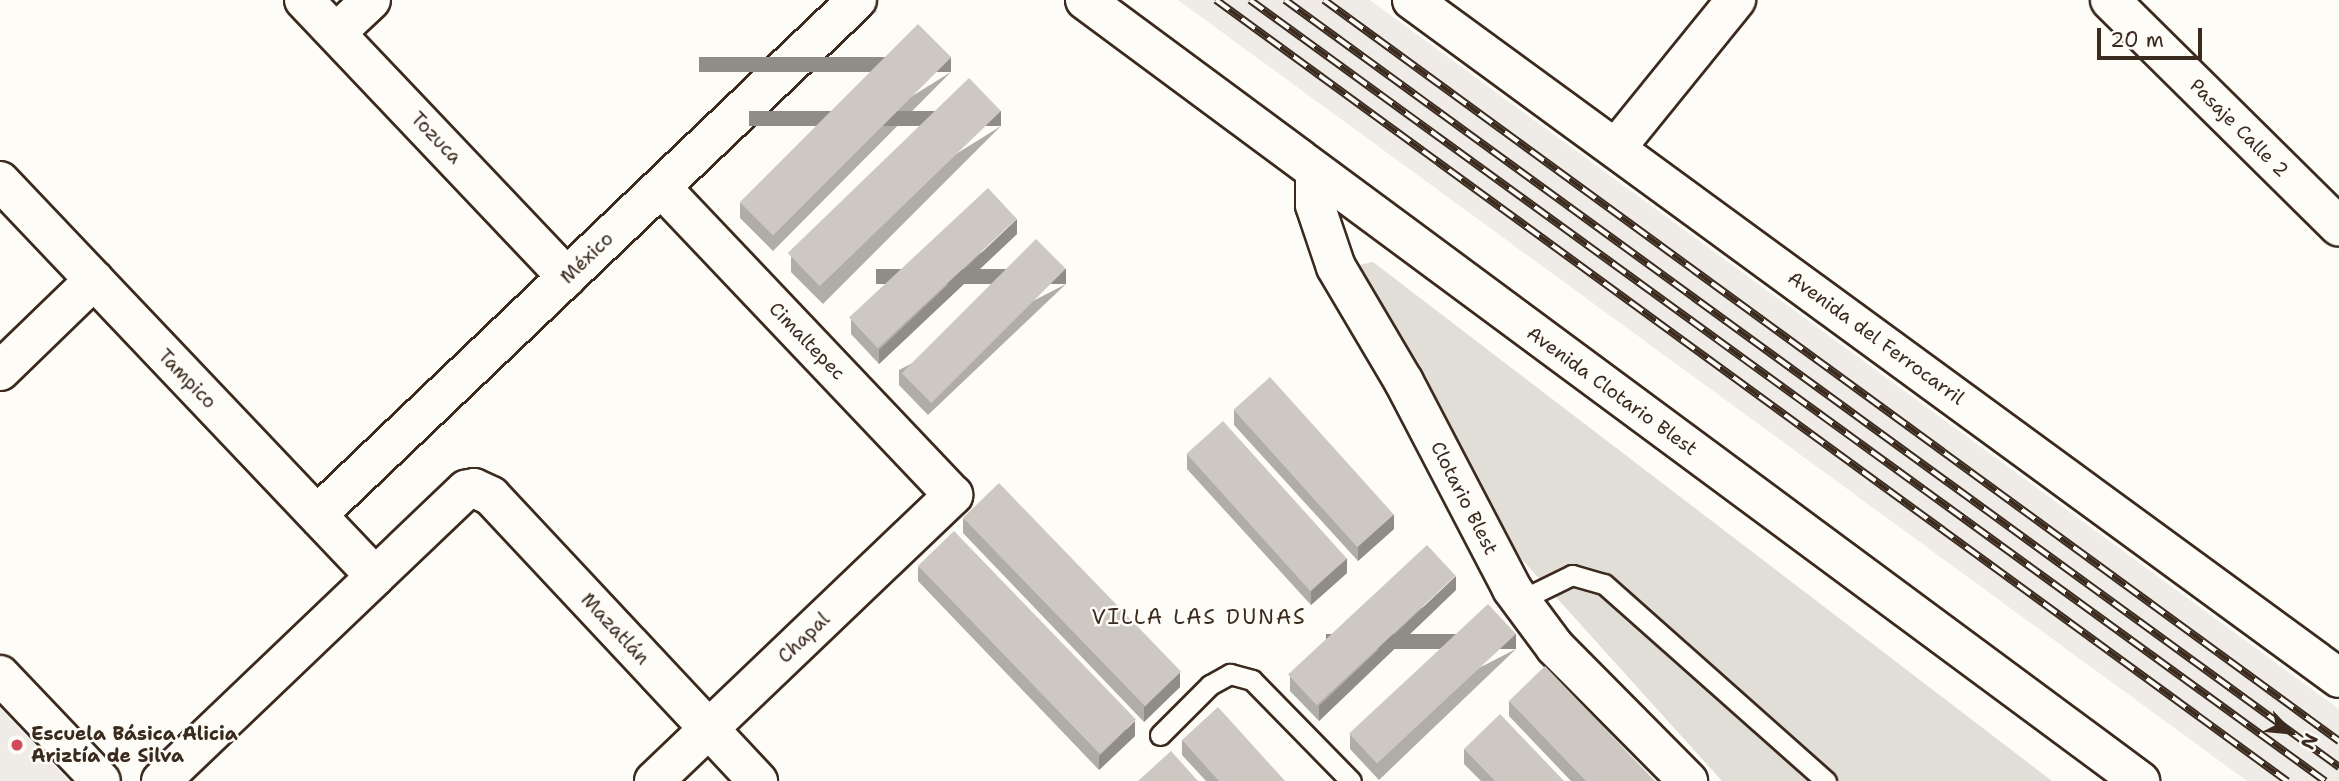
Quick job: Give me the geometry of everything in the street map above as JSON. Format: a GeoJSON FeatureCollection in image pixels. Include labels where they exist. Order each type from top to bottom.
{"type":"FeatureCollection","features":[{"type":"Feature","properties":{"kind":"street","name":"Tozuca"},"geometry":{"type":"LineString","coordinates":[[304,0],[567,277]]}},
{"type":"Feature","properties":{"kind":"street"},"geometry":{"type":"LineString","coordinates":[[336,33],[371,0]]}},
{"type":"Feature","properties":{"kind":"street","name":"México"},"geometry":{"type":"LineString","coordinates":[[317,515],[857,0]]}},
{"type":"Feature","properties":{"kind":"street","name":"Avenida Clotario Blest"},"geometry":{"type":"LineString","coordinates":[[1085,0],[2140,781]]}},
{"type":"Feature","properties":{"kind":"street","name":"Avenida del Ferrocarril"},"geometry":{"type":"LineString","coordinates":[[1412,0],[2336,670]]}},
{"type":"Feature","properties":{"kind":"street"},"geometry":{"type":"LineString","coordinates":[[1616,148],[1736,0]]}},
{"type":"Feature","properties":{"kind":"street","name":"Pasaje Calle 2"},"geometry":{"type":"LineString","coordinates":[[2110,0],[2339,227]]}},
{"type":"Feature","properties":{"kind":"street","name":"Clotario Blest"},"geometry":{"type":"LineString","coordinates":[[1315,171],[1315,205],[1336,267],[1404,382],[1519,601],[1555,647],[1688,781]]}},
{"type":"Feature","properties":{"kind":"street","name":"Tampico"},"geometry":{"type":"LineString","coordinates":[[0,181],[375,576]]}},
{"type":"Feature","properties":{"kind":"street","name":"Cimaltepec"},"geometry":{"type":"LineString","coordinates":[[661,187],[953,495]]}},
{"type":"Feature","properties":{"kind":"street"},"geometry":{"type":"LineString","coordinates":[[0,371],[94,280]]}},
{"type":"Feature","properties":{"kind":"street","name":"Mazatlán"},"geometry":{"type":"LineString","coordinates":[[375,576],[466,490],[491,496],[758,781]]}},
{"type":"Feature","properties":{"kind":"street","name":"Chapal"},"geometry":{"type":"LineString","coordinates":[[654,781],[953,495]]}},
{"type":"Feature","properties":{"kind":"street"},"geometry":{"type":"LineString","coordinates":[[161,781],[375,576]]}},
{"type":"Feature","properties":{"kind":"street"},"geometry":{"type":"LineString","coordinates":[[0,675],[101,781]]}},
{"type":"Feature","properties":{"kind":"lane"},"geometry":{"type":"LineString","coordinates":[[1519,601],[1572,575],[1604,584],[1826,781]]}},
{"type":"Feature","properties":{"kind":"lane"},"geometry":{"type":"LineString","coordinates":[[1160,735],[1210,685],[1230,674],[1252,680],[1351,781]]}},
{"type":"Feature","properties":{"kind":"shaded area"},"geometry":{"type":"Polygon","coordinates":[[[1178,0],[1370,0],[2339,709],[2339,781],[2247,781],[1178,0]]]}},
{"type":"Feature","properties":{"kind":"shaded area"},"geometry":{"type":"Polygon","coordinates":[[[1373,262],[2052,781],[1722,781],[1517,554],[1359,265],[1373,262]]]}},
{"type":"Feature","properties":{"kind":"shaded area","name":"Escuela Básica Alicia Ariztía de Silva"},"geometry":{"type":"Polygon","coordinates":[[[0,708],[69,781],[0,781],[0,708]]]}},
{"type":"Feature","properties":{"kind":"building"},"geometry":{"type":"Polygon","coordinates":[[[918,24],[951,57],[773,235],[740,202],[918,24]]]}},
{"type":"Feature","properties":{"kind":"building"},"geometry":{"type":"Polygon","coordinates":[[[969,78],[1001,111],[820,286],[788,253],[969,78]]]}},
{"type":"Feature","properties":{"kind":"building"},"geometry":{"type":"Polygon","coordinates":[[[988,188],[1017,219],[878,348],[849,318],[988,188]]]}},
{"type":"Feature","properties":{"kind":"building"},"geometry":{"type":"Polygon","coordinates":[[[1036,239],[1066,269],[931,403],[902,373],[1036,239]]]}},
{"type":"Feature","properties":{"kind":"building"},"geometry":{"type":"Polygon","coordinates":[[[1270,377],[1394,514],[1357,547],[1234,410],[1270,377]]]}},
{"type":"Feature","properties":{"kind":"building"},"geometry":{"type":"Polygon","coordinates":[[[1223,421],[1347,558],[1310,591],[1187,454],[1223,421]]]}},
{"type":"Feature","properties":{"kind":"building"},"geometry":{"type":"Polygon","coordinates":[[[999,483],[1181,671],[1145,706],[963,518],[999,483]]]}},
{"type":"Feature","properties":{"kind":"building"},"geometry":{"type":"Polygon","coordinates":[[[954,531],[1136,719],[1100,754],[918,566],[954,531]]]}},
{"type":"Feature","properties":{"kind":"building"},"geometry":{"type":"Polygon","coordinates":[[[1427,545],[1456,576],[1317,705],[1288,675],[1427,545]]]}},
{"type":"Feature","properties":{"kind":"building"},"geometry":{"type":"Polygon","coordinates":[[[1488,604],[1516,634],[1377,764],[1349,734],[1488,604]]]}},
{"type":"Feature","properties":{"kind":"building"},"geometry":{"type":"Polygon","coordinates":[[[1545,666],[1655,781],[1586,781],[1509,701],[1545,666]]]}},
{"type":"Feature","properties":{"kind":"building"},"geometry":{"type":"Polygon","coordinates":[[[1218,707],[1285,781],[1219,781],[1182,740],[1218,707]]]}},
{"type":"Feature","properties":{"kind":"building"},"geometry":{"type":"Polygon","coordinates":[[[1500,714],[1564,781],[1495,781],[1464,749],[1500,714]]]}},
{"type":"Feature","properties":{"kind":"building"},"geometry":{"type":"Polygon","coordinates":[[[1171,751],[1198,781],[1138,781],[1171,751]]]}},
{"type":"Feature","properties":{"kind":"railway"},"geometry":{"type":"LineString","coordinates":[[1216,0],[2287,781]]}},
{"type":"Feature","properties":{"kind":"railway"},"geometry":{"type":"LineString","coordinates":[[1250,0],[2325,781]]}},
{"type":"Feature","properties":{"kind":"railway"},"geometry":{"type":"LineString","coordinates":[[1285,0],[2339,767]]}},
{"type":"Feature","properties":{"kind":"railway"},"geometry":{"type":"LineString","coordinates":[[1324,0],[2339,741]]}},
{"type":"Feature","properties":{"kind":"place","name":"Escuela Básica Alicia Ariztía de Silva"},"geometry":{"type":"Point","coordinates":[17,745]}},
{"type":"Feature","properties":{"kind":"district","name":"VILLA LAS DUNAS"},"geometry":{"type":"Point","coordinates":[1199,617]}}]}
